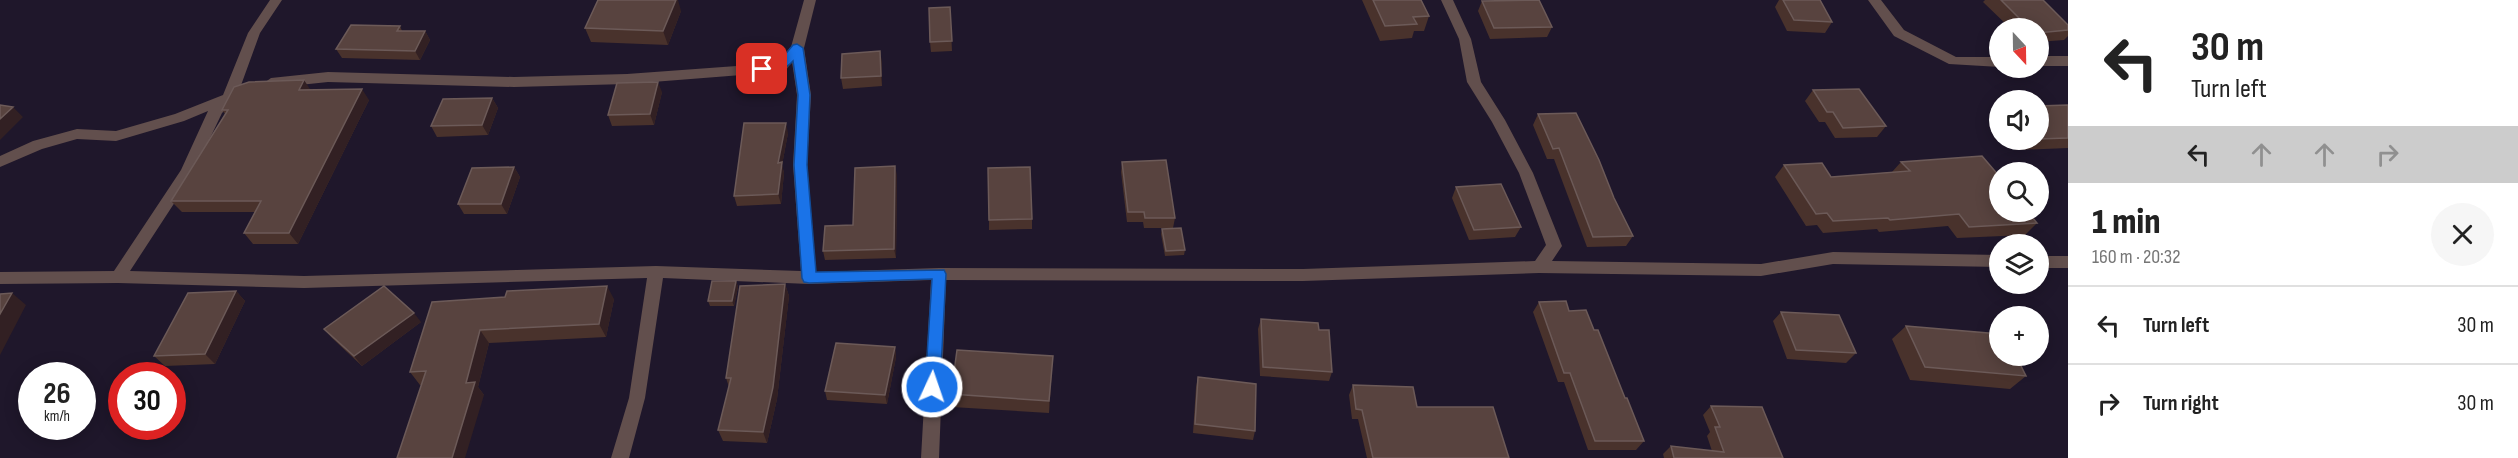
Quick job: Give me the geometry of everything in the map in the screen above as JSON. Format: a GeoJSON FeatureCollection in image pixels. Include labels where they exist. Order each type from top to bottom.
{"type":"FeatureCollection","features":[{"type":"Feature","properties":{"kind":"street"},"geometry":{"type":"LineString","coordinates":[[118,277],[187,172],[216,110],[231,95],[254,33],[276,0]]}},
{"type":"Feature","properties":{"kind":"street"},"geometry":{"type":"LineString","coordinates":[[809,278],[800,165],[804,95],[797,48],[810,0]]}},
{"type":"Feature","properties":{"kind":"street"},"geometry":{"type":"LineString","coordinates":[[1447,0],[1465,39],[1474,82],[1498,120],[1526,173],[1554,246],[1539,267]]}},
{"type":"Feature","properties":{"kind":"street"},"geometry":{"type":"LineString","coordinates":[[1874,0],[1899,33],[1954,61],[1989,62]]}},
{"type":"Feature","properties":{"kind":"street"},"geometry":{"type":"LineString","coordinates":[[0,162],[38,145],[77,134],[116,136],[178,118],[231,95],[272,82],[328,77],[418,77],[514,82],[673,77],[781,67],[797,48]]}},
{"type":"Feature","properties":{"kind":"street"},"geometry":{"type":"LineString","coordinates":[[2049,61],[2068,61]]}},
{"type":"Feature","properties":{"kind":"street"},"geometry":{"type":"LineString","coordinates":[[0,278],[118,277],[304,282],[656,272],[809,278],[939,274],[1303,275],[1539,267],[1761,270],[1833,258],[1989,261]]}},
{"type":"Feature","properties":{"kind":"street"},"geometry":{"type":"LineString","coordinates":[[2049,262],[2068,262]]}},
{"type":"Feature","properties":{"kind":"street"},"geometry":{"type":"LineString","coordinates":[[620,458],[637,398],[656,272]]}},
{"type":"Feature","properties":{"kind":"street"},"geometry":{"type":"LineString","coordinates":[[930,458],[939,274]]}},
{"type":"Feature","properties":{"kind":"building"},"geometry":{"type":"Polygon","coordinates":[[[598,0],[676,0],[663,31],[585,28],[598,0]]]}},
{"type":"Feature","properties":{"kind":"building"},"geometry":{"type":"Polygon","coordinates":[[[1373,0],[1421,0],[1429,16],[1413,17],[1417,24],[1385,26],[1373,0]]]}},
{"type":"Feature","properties":{"kind":"building"},"geometry":{"type":"Polygon","coordinates":[[[1539,0],[1552,27],[1494,28],[1482,1],[1539,0]]]}},
{"type":"Feature","properties":{"kind":"building"},"geometry":{"type":"Polygon","coordinates":[[[1783,0],[1820,0],[1832,22],[1794,20],[1783,0]]]}},
{"type":"Feature","properties":{"kind":"building"},"geometry":{"type":"Polygon","coordinates":[[[2001,0],[2043,0],[2068,25],[2068,30],[2049,32],[2049,18],[2019,18],[2001,0]]]}},
{"type":"Feature","properties":{"kind":"building"},"geometry":{"type":"Polygon","coordinates":[[[950,7],[952,41],[930,42],[929,8],[950,7]]]}},
{"type":"Feature","properties":{"kind":"building"},"geometry":{"type":"Polygon","coordinates":[[[351,25],[400,26],[397,31],[425,31],[415,51],[336,49],[351,25]]]}},
{"type":"Feature","properties":{"kind":"building"},"geometry":{"type":"Polygon","coordinates":[[[880,51],[881,76],[841,78],[842,54],[880,51]]]}},
{"type":"Feature","properties":{"kind":"building"},"geometry":{"type":"Polygon","coordinates":[[[304,80],[299,90],[362,89],[289,233],[244,233],[261,201],[171,201],[228,110],[222,110],[234,87],[249,82],[304,80]]]}},
{"type":"Feature","properties":{"kind":"building"},"geometry":{"type":"Polygon","coordinates":[[[658,82],[650,114],[608,115],[617,83],[658,82]]]}},
{"type":"Feature","properties":{"kind":"building"},"geometry":{"type":"Polygon","coordinates":[[[1859,89],[1886,126],[1843,128],[1833,112],[1827,112],[1813,90],[1859,89]]]}},
{"type":"Feature","properties":{"kind":"building"},"geometry":{"type":"Polygon","coordinates":[[[492,98],[482,125],[431,126],[443,99],[492,98]]]}},
{"type":"Feature","properties":{"kind":"building"},"geometry":{"type":"Polygon","coordinates":[[[0,105],[13,107],[0,119],[0,105]]]}},
{"type":"Feature","properties":{"kind":"building"},"geometry":{"type":"Polygon","coordinates":[[[2068,105],[2068,138],[2049,139],[2049,106],[2068,105]]]}},
{"type":"Feature","properties":{"kind":"building"},"geometry":{"type":"Polygon","coordinates":[[[1576,113],[1633,236],[1593,237],[1559,148],[1553,149],[1538,114],[1576,113]]]}},
{"type":"Feature","properties":{"kind":"building"},"geometry":{"type":"Polygon","coordinates":[[[744,123],[786,123],[778,163],[782,162],[778,194],[734,196],[744,123]]]}},
{"type":"Feature","properties":{"kind":"building"},"geometry":{"type":"Polygon","coordinates":[[[1982,156],[1989,164],[1989,222],[2037,223],[1969,227],[1959,214],[1890,220],[1888,218],[1833,221],[1827,213],[1816,214],[1784,165],[1822,163],[1831,177],[1910,171],[1901,162],[1982,156]]]}},
{"type":"Feature","properties":{"kind":"building"},"geometry":{"type":"Polygon","coordinates":[[[1166,160],[1175,218],[1145,218],[1144,212],[1128,212],[1122,162],[1166,160]]]}},
{"type":"Feature","properties":{"kind":"building"},"geometry":{"type":"Polygon","coordinates":[[[895,166],[894,249],[823,251],[825,226],[853,225],[855,168],[895,166]]]}},
{"type":"Feature","properties":{"kind":"building"},"geometry":{"type":"Polygon","coordinates":[[[514,167],[501,204],[458,204],[472,168],[514,167]]]}},
{"type":"Feature","properties":{"kind":"building"},"geometry":{"type":"Polygon","coordinates":[[[1030,167],[1032,219],[989,220],[988,168],[1030,167]]]}},
{"type":"Feature","properties":{"kind":"building"},"geometry":{"type":"Polygon","coordinates":[[[1501,184],[1521,227],[1474,230],[1456,187],[1501,184]]]}},
{"type":"Feature","properties":{"kind":"building"},"geometry":{"type":"Polygon","coordinates":[[[1181,228],[1185,250],[1166,251],[1162,229],[1181,228]]]}},
{"type":"Feature","properties":{"kind":"building"},"geometry":{"type":"Polygon","coordinates":[[[712,281],[736,281],[732,301],[708,301],[712,281]]]}},
{"type":"Feature","properties":{"kind":"building"},"geometry":{"type":"Polygon","coordinates":[[[785,284],[773,387],[763,432],[718,430],[731,378],[726,378],[740,286],[785,284]]]}},
{"type":"Feature","properties":{"kind":"building"},"geometry":{"type":"Polygon","coordinates":[[[384,286],[414,313],[354,356],[324,329],[384,286]]]}},
{"type":"Feature","properties":{"kind":"building"},"geometry":{"type":"Polygon","coordinates":[[[607,286],[599,324],[480,330],[466,383],[475,382],[452,458],[397,458],[426,371],[410,372],[432,302],[505,297],[507,291],[607,286]]]}},
{"type":"Feature","properties":{"kind":"building"},"geometry":{"type":"Polygon","coordinates":[[[236,291],[205,354],[154,356],[188,293],[236,291]]]}},
{"type":"Feature","properties":{"kind":"building"},"geometry":{"type":"Polygon","coordinates":[[[12,293],[0,314],[0,294],[12,293]]]}},
{"type":"Feature","properties":{"kind":"building"},"geometry":{"type":"Polygon","coordinates":[[[1566,301],[1569,311],[1586,310],[1594,330],[1598,330],[1644,441],[1595,441],[1570,373],[1564,373],[1539,302],[1566,301]]]}},
{"type":"Feature","properties":{"kind":"building"},"geometry":{"type":"Polygon","coordinates":[[[1781,312],[1839,315],[1856,353],[1796,350],[1781,312]]]}},
{"type":"Feature","properties":{"kind":"building"},"geometry":{"type":"Polygon","coordinates":[[[1261,319],[1318,323],[1319,330],[1329,330],[1332,372],[1263,367],[1261,319]]]}},
{"type":"Feature","properties":{"kind":"building"},"geometry":{"type":"Polygon","coordinates":[[[1906,326],[1989,333],[1989,366],[2021,366],[2026,376],[1925,367],[1906,326]]]}},
{"type":"Feature","properties":{"kind":"building"},"geometry":{"type":"Polygon","coordinates":[[[836,343],[895,347],[885,395],[825,391],[836,343]]]}},
{"type":"Feature","properties":{"kind":"building"},"geometry":{"type":"Polygon","coordinates":[[[957,350],[1053,356],[1049,401],[951,394],[957,350]]]}},
{"type":"Feature","properties":{"kind":"building"},"geometry":{"type":"Polygon","coordinates":[[[1198,377],[1256,384],[1255,431],[1195,424],[1198,377]]]}},
{"type":"Feature","properties":{"kind":"building"},"geometry":{"type":"Polygon","coordinates":[[[1353,385],[1413,387],[1417,407],[1493,407],[1509,458],[1373,458],[1362,410],[1356,409],[1353,385]]]}},
{"type":"Feature","properties":{"kind":"building"},"geometry":{"type":"Polygon","coordinates":[[[1711,406],[1762,407],[1783,458],[1674,458],[1671,446],[1724,452],[1715,427],[1720,427],[1711,406]]]}},
{"type":"Feature","properties":{"kind":"route"},"geometry":{"type":"LineString","coordinates":[[762,69],[781,67],[797,48],[804,95],[800,165],[809,278],[939,274],[932,387]]}}]}
